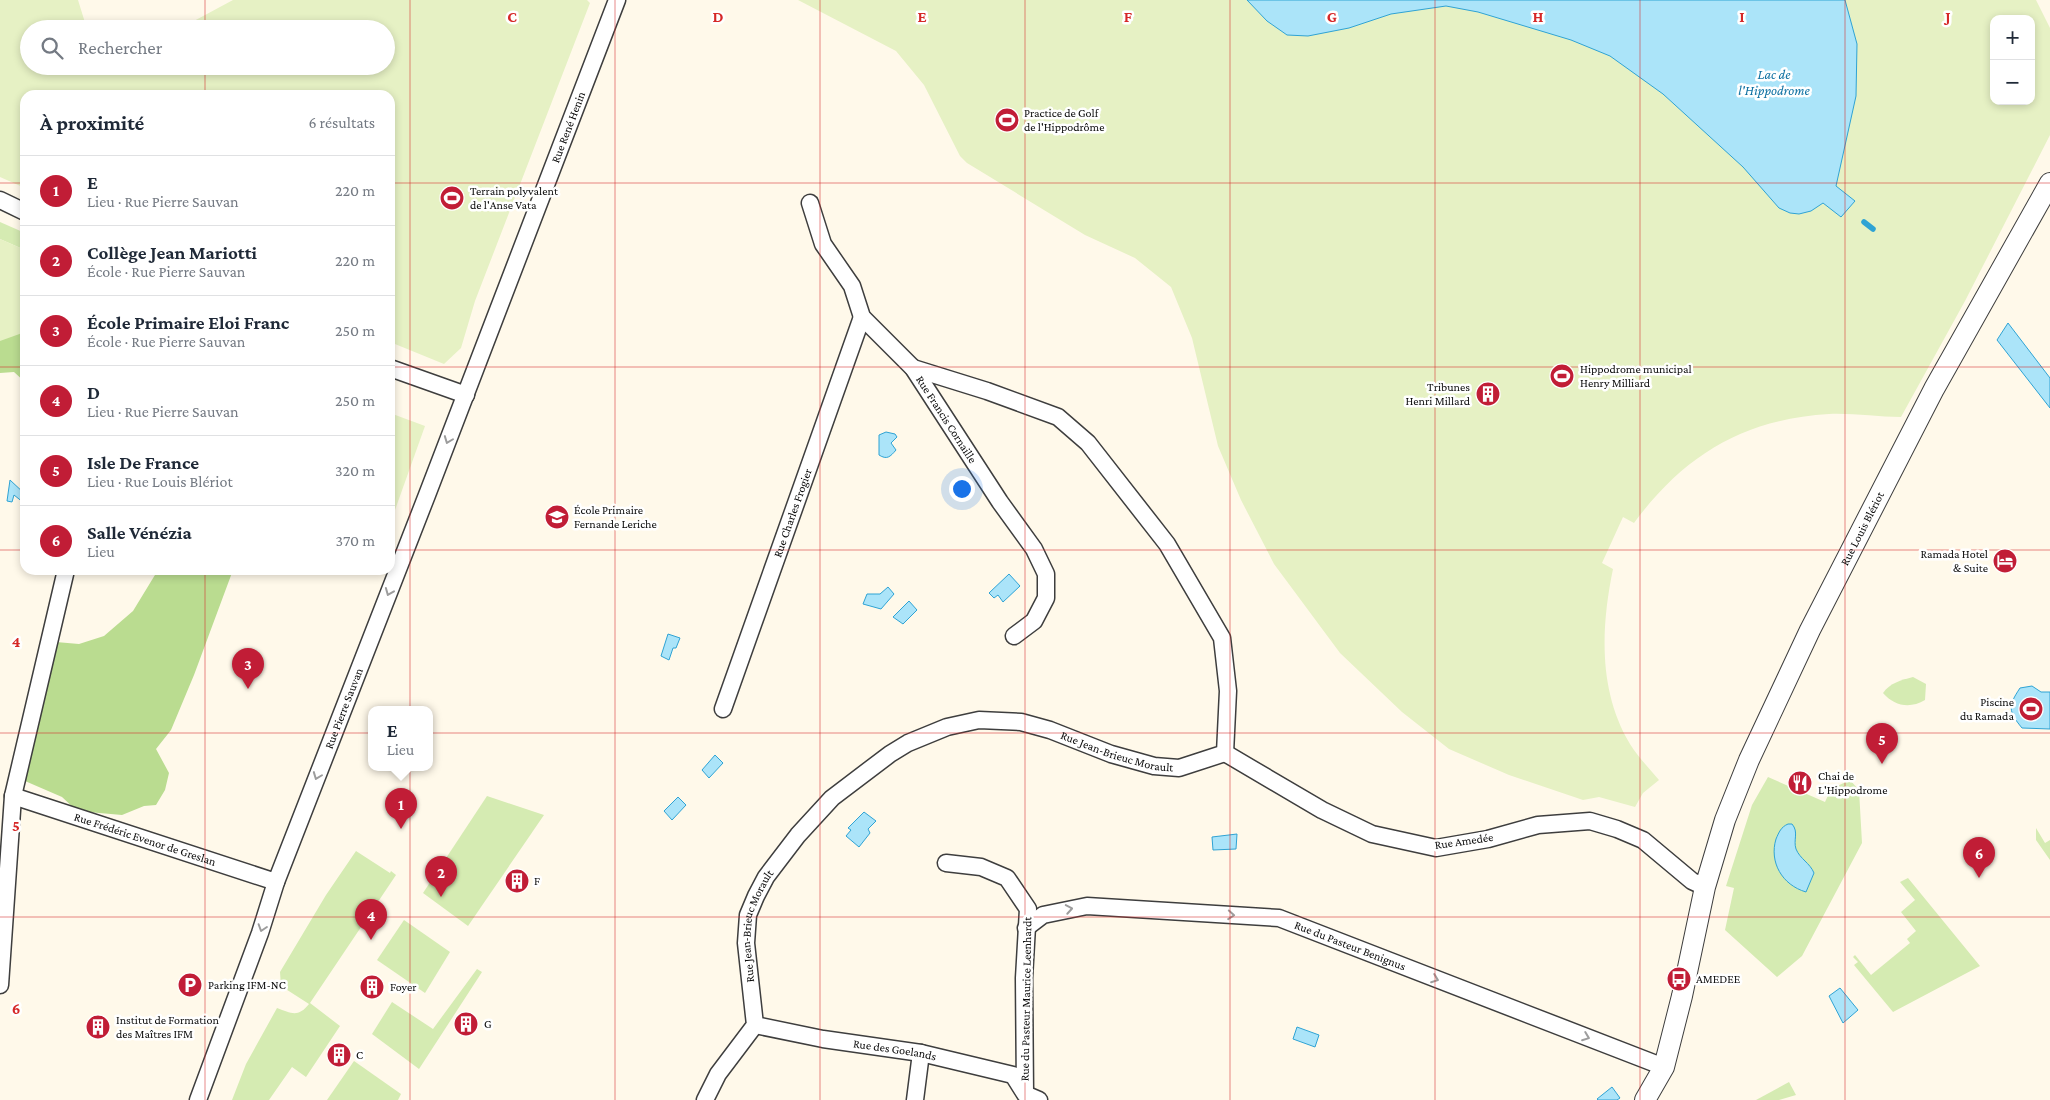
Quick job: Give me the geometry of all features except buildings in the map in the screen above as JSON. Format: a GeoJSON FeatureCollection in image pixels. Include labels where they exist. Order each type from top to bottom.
{"type":"FeatureCollection","features":[{"type":"Feature","properties":{"kind":"street","name":"Rue René Henin"},"geometry":{"type":"LineString","coordinates":[[466,395],[617,0]]}},
{"type":"Feature","properties":{"kind":"street","name":"Rue Louis Blériot"},"geometry":{"type":"LineString","coordinates":[[1645,1100],[1664,1067],[1682,996],[1705,887],[1726,820],[1749,760],[1806,638],[1934,390],[2050,183]]}},
{"type":"Feature","properties":{"kind":"street"},"geometry":{"type":"LineString","coordinates":[[0,200],[20,210]]}},
{"type":"Feature","properties":{"kind":"street","name":"Rue Francis Cornaille"},"geometry":{"type":"LineString","coordinates":[[810,203],[823,244],[852,286],[862,317],[913,368],[1000,502],[1034,549],[1046,574],[1046,598],[1034,622],[1014,636]]}},
{"type":"Feature","properties":{"kind":"street","name":"Rue Charles Frogier"},"geometry":{"type":"LineString","coordinates":[[723,709],[862,317]]}},
{"type":"Feature","properties":{"kind":"street"},"geometry":{"type":"LineString","coordinates":[[913,368],[987,391],[1058,417],[1088,443],[1167,544],[1222,638],[1228,691],[1225,753]]}},
{"type":"Feature","properties":{"kind":"street"},"geometry":{"type":"LineString","coordinates":[[395,370],[466,395]]}},
{"type":"Feature","properties":{"kind":"street","name":"Rue Pierre Sauvan"},"geometry":{"type":"LineString","coordinates":[[198,1100],[260,932],[276,882],[466,395]]}},
{"type":"Feature","properties":{"kind":"street"},"geometry":{"type":"LineString","coordinates":[[0,985],[13,796],[65,575]]}},
{"type":"Feature","properties":{"kind":"street","name":"Rue Jean-Brieuc Morault"},"geometry":{"type":"LineString","coordinates":[[755,1025],[746,943],[748,915],[766,876],[798,835],[832,798],[890,754],[908,743],[946,727],[979,720],[1021,722],[1050,730],[1111,754],[1154,766],[1179,768],[1225,753]]}},
{"type":"Feature","properties":{"kind":"street","name":"Rue Amedée"},"geometry":{"type":"LineString","coordinates":[[1225,753],[1322,810],[1372,834],[1436,848],[1488,839],[1538,825],[1590,821],[1618,829],[1643,840],[1692,881],[1705,887]]}},
{"type":"Feature","properties":{"kind":"street","name":"Rue Frédéric Evenor de Greslan"},"geometry":{"type":"LineString","coordinates":[[13,796],[276,882]]}},
{"type":"Feature","properties":{"kind":"street","name":"Rue du Pasteur Maurice Leenhardt"},"geometry":{"type":"LineString","coordinates":[[946,864],[981,868],[1007,878],[1028,909],[1024,978],[1029,1098]]}},
{"type":"Feature","properties":{"kind":"street","name":"Rue du Pasteur Benignus"},"geometry":{"type":"LineString","coordinates":[[1026,928],[1043,915],[1087,906],[1279,918],[1664,1067]]}},
{"type":"Feature","properties":{"kind":"street"},"geometry":{"type":"LineString","coordinates":[[704,1100],[718,1074],[755,1025]]}},
{"type":"Feature","properties":{"kind":"street","name":"Rue des Goelands"},"geometry":{"type":"LineString","coordinates":[[755,1025],[823,1039],[920,1053],[1013,1075],[1029,1098]]}},
{"type":"Feature","properties":{"kind":"street"},"geometry":{"type":"LineString","coordinates":[[915,1100],[920,1053]]}},
{"type":"Feature","properties":{"kind":"green space","name":"Terrain polyvalent de l'Anse Vata"},"geometry":{"type":"Polygon","coordinates":[[[0,0],[78,0],[84,20],[20,20],[20,75],[395,75],[395,20],[196,20],[233,0],[587,0],[590,3],[475,301],[461,348],[444,364],[395,344],[395,90],[20,90],[20,186],[0,177],[0,0]]]}},
{"type":"Feature","properties":{"kind":"green space","name":"Hippodrome municipal Henry Milliard"},"geometry":{"type":"Polygon","coordinates":[[[798,0],[2036,0],[2050,28],[2050,135],[1965,301],[1901,417],[1829,414],[1798,417],[1743,433],[1718,445],[1695,460],[1653,499],[1634,523],[1623,517],[1602,563],[1613,569],[1606,613],[1605,658],[1607,681],[1620,724],[1630,744],[1659,780],[1643,793],[1635,807],[1599,797],[1583,800],[1509,775],[1449,749],[1402,712],[1340,653],[1274,564],[1241,500],[1218,446],[1192,338],[1171,287],[1135,258],[1085,235],[967,163],[960,156],[924,85],[896,51],[798,0]]]}},
{"type":"Feature","properties":{"kind":"green space"},"geometry":{"type":"Polygon","coordinates":[[[0,222],[20,231],[20,248],[0,239],[0,222]]]}},
{"type":"Feature","properties":{"kind":"green space"},"geometry":{"type":"Polygon","coordinates":[[[0,239],[20,248],[20,334],[0,341],[0,239]]]}},
{"type":"Feature","properties":{"kind":"green space"},"geometry":{"type":"Polygon","coordinates":[[[20,329],[20,377],[14,372],[0,373],[0,336],[20,329]]]}},
{"type":"Feature","properties":{"kind":"green space"},"geometry":{"type":"Polygon","coordinates":[[[395,415],[425,426],[395,510],[395,415]]]}},
{"type":"Feature","properties":{"kind":"green space"},"geometry":{"type":"Polygon","coordinates":[[[155,575],[231,575],[194,675],[171,730],[156,749],[169,773],[165,790],[156,805],[144,806],[122,815],[77,811],[62,797],[25,781],[24,776],[56,642],[79,644],[104,636],[133,611],[155,575]]]}},
{"type":"Feature","properties":{"kind":"green space"},"geometry":{"type":"Polygon","coordinates":[[[1913,677],[1926,684],[1925,700],[1914,705],[1902,705],[1892,701],[1883,693],[1892,684],[1913,677]]]}},
{"type":"Feature","properties":{"kind":"green space"},"geometry":{"type":"Polygon","coordinates":[[[1768,777],[1825,802],[1831,789],[1850,780],[1859,790],[1862,843],[1802,956],[1777,977],[1725,930],[1734,888],[1726,886],[1752,805],[1768,777]]]}},
{"type":"Feature","properties":{"kind":"green space"},"geometry":{"type":"Polygon","coordinates":[[[487,796],[544,815],[468,926],[423,893],[487,796]]]}},
{"type":"Feature","properties":{"kind":"green space"},"geometry":{"type":"Polygon","coordinates":[[[2036,828],[2045,843],[2050,840],[2050,860],[2036,840],[2036,828]]]}},
{"type":"Feature","properties":{"kind":"green space"},"geometry":{"type":"Polygon","coordinates":[[[356,851],[396,875],[310,1003],[340,1026],[306,1077],[292,1067],[269,1100],[232,1100],[246,1064],[277,1008],[290,1013],[298,1013],[309,1004],[281,986],[280,972],[326,895],[356,851]]]}},
{"type":"Feature","properties":{"kind":"green space"},"geometry":{"type":"Polygon","coordinates":[[[1908,878],[1980,966],[1893,1012],[1854,965],[1858,962],[1853,957],[1855,955],[1871,975],[1910,943],[1907,939],[1916,931],[1901,912],[1915,900],[1900,882],[1908,878]]]}},
{"type":"Feature","properties":{"kind":"green space"},"geometry":{"type":"Polygon","coordinates":[[[404,920],[450,952],[425,993],[377,960],[404,920]]]}},
{"type":"Feature","properties":{"kind":"green space"},"geometry":{"type":"Polygon","coordinates":[[[477,969],[482,972],[419,1069],[372,1034],[392,1002],[433,1029],[477,969]]]}},
{"type":"Feature","properties":{"kind":"green space"},"geometry":{"type":"Polygon","coordinates":[[[354,1061],[401,1094],[398,1100],[327,1100],[354,1061]]]}},
{"type":"Feature","properties":{"kind":"green space"},"geometry":{"type":"Polygon","coordinates":[[[1789,1082],[1796,1095],[1779,1100],[1756,1100],[1789,1082]]]}},
{"type":"Feature","properties":{"kind":"water","name":"Lac de l'Hippodrome"},"geometry":{"type":"Polygon","coordinates":[[[1247,0],[1845,0],[1857,44],[1856,96],[1836,186],[1855,201],[1841,217],[1823,203],[1811,211],[1799,214],[1790,213],[1779,208],[1743,167],[1663,94],[1610,56],[1571,40],[1478,12],[1446,6],[1391,14],[1349,28],[1308,36],[1287,35],[1267,21],[1247,0]]]}},
{"type":"Feature","properties":{"kind":"water"},"geometry":{"type":"Polygon","coordinates":[[[2008,323],[2050,378],[2050,408],[1997,340],[2008,323]]]}},
{"type":"Feature","properties":{"kind":"water"},"geometry":{"type":"Polygon","coordinates":[[[886,432],[895,434],[897,437],[891,443],[896,450],[890,456],[882,457],[879,455],[879,435],[886,432]]]}},
{"type":"Feature","properties":{"kind":"water"},"geometry":{"type":"Polygon","coordinates":[[[10,480],[20,489],[20,500],[14,495],[12,502],[7,501],[10,480]]]}},
{"type":"Feature","properties":{"kind":"water"},"geometry":{"type":"Polygon","coordinates":[[[1009,574],[1020,586],[1003,602],[998,595],[994,598],[989,593],[1009,574]]]}},
{"type":"Feature","properties":{"kind":"water"},"geometry":{"type":"Polygon","coordinates":[[[888,587],[894,594],[881,609],[863,604],[867,594],[880,594],[888,587]]]}},
{"type":"Feature","properties":{"kind":"water"},"geometry":{"type":"Polygon","coordinates":[[[909,601],[917,610],[903,624],[893,617],[909,601]]]}},
{"type":"Feature","properties":{"kind":"water"},"geometry":{"type":"Polygon","coordinates":[[[668,634],[680,638],[676,648],[673,648],[669,660],[661,656],[668,634]]]}},
{"type":"Feature","properties":{"kind":"water","name":"Piscine du Ramada"},"geometry":{"type":"Polygon","coordinates":[[[2032,686],[2041,692],[2050,692],[2050,729],[2022,728],[2012,713],[2013,699],[2020,688],[2032,686]]]}},
{"type":"Feature","properties":{"kind":"water"},"geometry":{"type":"Polygon","coordinates":[[[715,755],[723,763],[709,778],[702,770],[715,755]]]}},
{"type":"Feature","properties":{"kind":"water"},"geometry":{"type":"Polygon","coordinates":[[[678,797],[686,805],[672,820],[664,811],[678,797]]]}},
{"type":"Feature","properties":{"kind":"water"},"geometry":{"type":"Polygon","coordinates":[[[864,812],[876,821],[868,829],[870,833],[859,847],[846,836],[851,830],[848,828],[864,812]]]}},
{"type":"Feature","properties":{"kind":"water"},"geometry":{"type":"Polygon","coordinates":[[[1792,824],[1796,833],[1796,849],[1814,873],[1806,892],[1790,884],[1779,871],[1776,864],[1774,848],[1776,839],[1782,828],[1792,824]]]}},
{"type":"Feature","properties":{"kind":"water"},"geometry":{"type":"Polygon","coordinates":[[[1237,834],[1236,849],[1213,850],[1212,837],[1237,834]]]}},
{"type":"Feature","properties":{"kind":"water"},"geometry":{"type":"Polygon","coordinates":[[[1840,988],[1858,1010],[1843,1023],[1829,996],[1840,988]]]}},
{"type":"Feature","properties":{"kind":"water"},"geometry":{"type":"Polygon","coordinates":[[[1297,1027],[1319,1035],[1315,1047],[1293,1039],[1297,1027]]]}},
{"type":"Feature","properties":{"kind":"water"},"geometry":{"type":"Polygon","coordinates":[[[1612,1087],[1620,1098],[1617,1100],[1597,1099],[1612,1087]]]}},
{"type":"Feature","properties":{"kind":"waterway"},"geometry":{"type":"LineString","coordinates":[[1864,222],[1873,229]]}},
{"type":"Feature","properties":{"kind":"place","name":"Practice de Golf de l'Hippodrôme"},"geometry":{"type":"Point","coordinates":[1007,120]}},
{"type":"Feature","properties":{"kind":"place","name":"Terrain polyvalent de l'Anse Vata"},"geometry":{"type":"Point","coordinates":[452,198]}},
{"type":"Feature","properties":{"kind":"place","name":"Hippodrome municipal Henry Milliard"},"geometry":{"type":"Point","coordinates":[1562,376]}},
{"type":"Feature","properties":{"kind":"place","name":"Tribunes Henri Millard"},"geometry":{"type":"Point","coordinates":[1488,394]}},
{"type":"Feature","properties":{"kind":"place","name":"École Primaire Fernande Leriche"},"geometry":{"type":"Point","coordinates":[557,517]}},
{"type":"Feature","properties":{"kind":"place","name":"Ramada Hotel & Suite"},"geometry":{"type":"Point","coordinates":[2005,561]}},
{"type":"Feature","properties":{"kind":"place","name":"École Primaire Eloi Franc"},"geometry":{"type":"Point","coordinates":[248,689]}},
{"type":"Feature","properties":{"kind":"place","name":"Piscine du Ramada"},"geometry":{"type":"Point","coordinates":[2031,709]}},
{"type":"Feature","properties":{"kind":"place","name":"Isle De France"},"geometry":{"type":"Point","coordinates":[1882,764]}},
{"type":"Feature","properties":{"kind":"place","name":"Chai de L'Hippodrome"},"geometry":{"type":"Point","coordinates":[1800,783]}},
{"type":"Feature","properties":{"kind":"place","name":"E"},"geometry":{"type":"Point","coordinates":[401,829]}},
{"type":"Feature","properties":{"kind":"place","name":"Salle Vénézia"},"geometry":{"type":"Point","coordinates":[1979,878]}},
{"type":"Feature","properties":{"kind":"place","name":"F"},"geometry":{"type":"Point","coordinates":[517,881]}},
{"type":"Feature","properties":{"kind":"place","name":"Collège Jean Mariotti"},"geometry":{"type":"Point","coordinates":[441,897]}},
{"type":"Feature","properties":{"kind":"place","name":"D"},"geometry":{"type":"Point","coordinates":[371,940]}},
{"type":"Feature","properties":{"kind":"place","name":"AMEDEE"},"geometry":{"type":"Point","coordinates":[1679,979]}},
{"type":"Feature","properties":{"kind":"place","name":"Parking IFM-NC"},"geometry":{"type":"Point","coordinates":[190,985]}},
{"type":"Feature","properties":{"kind":"place","name":"Foyer"},"geometry":{"type":"Point","coordinates":[372,987]}},
{"type":"Feature","properties":{"kind":"place","name":"G"},"geometry":{"type":"Point","coordinates":[466,1024]}},
{"type":"Feature","properties":{"kind":"place","name":"Institut de Formation des Maîtres IFM"},"geometry":{"type":"Point","coordinates":[98,1027]}},
{"type":"Feature","properties":{"kind":"place","name":"C"},"geometry":{"type":"Point","coordinates":[339,1055]}}]}
